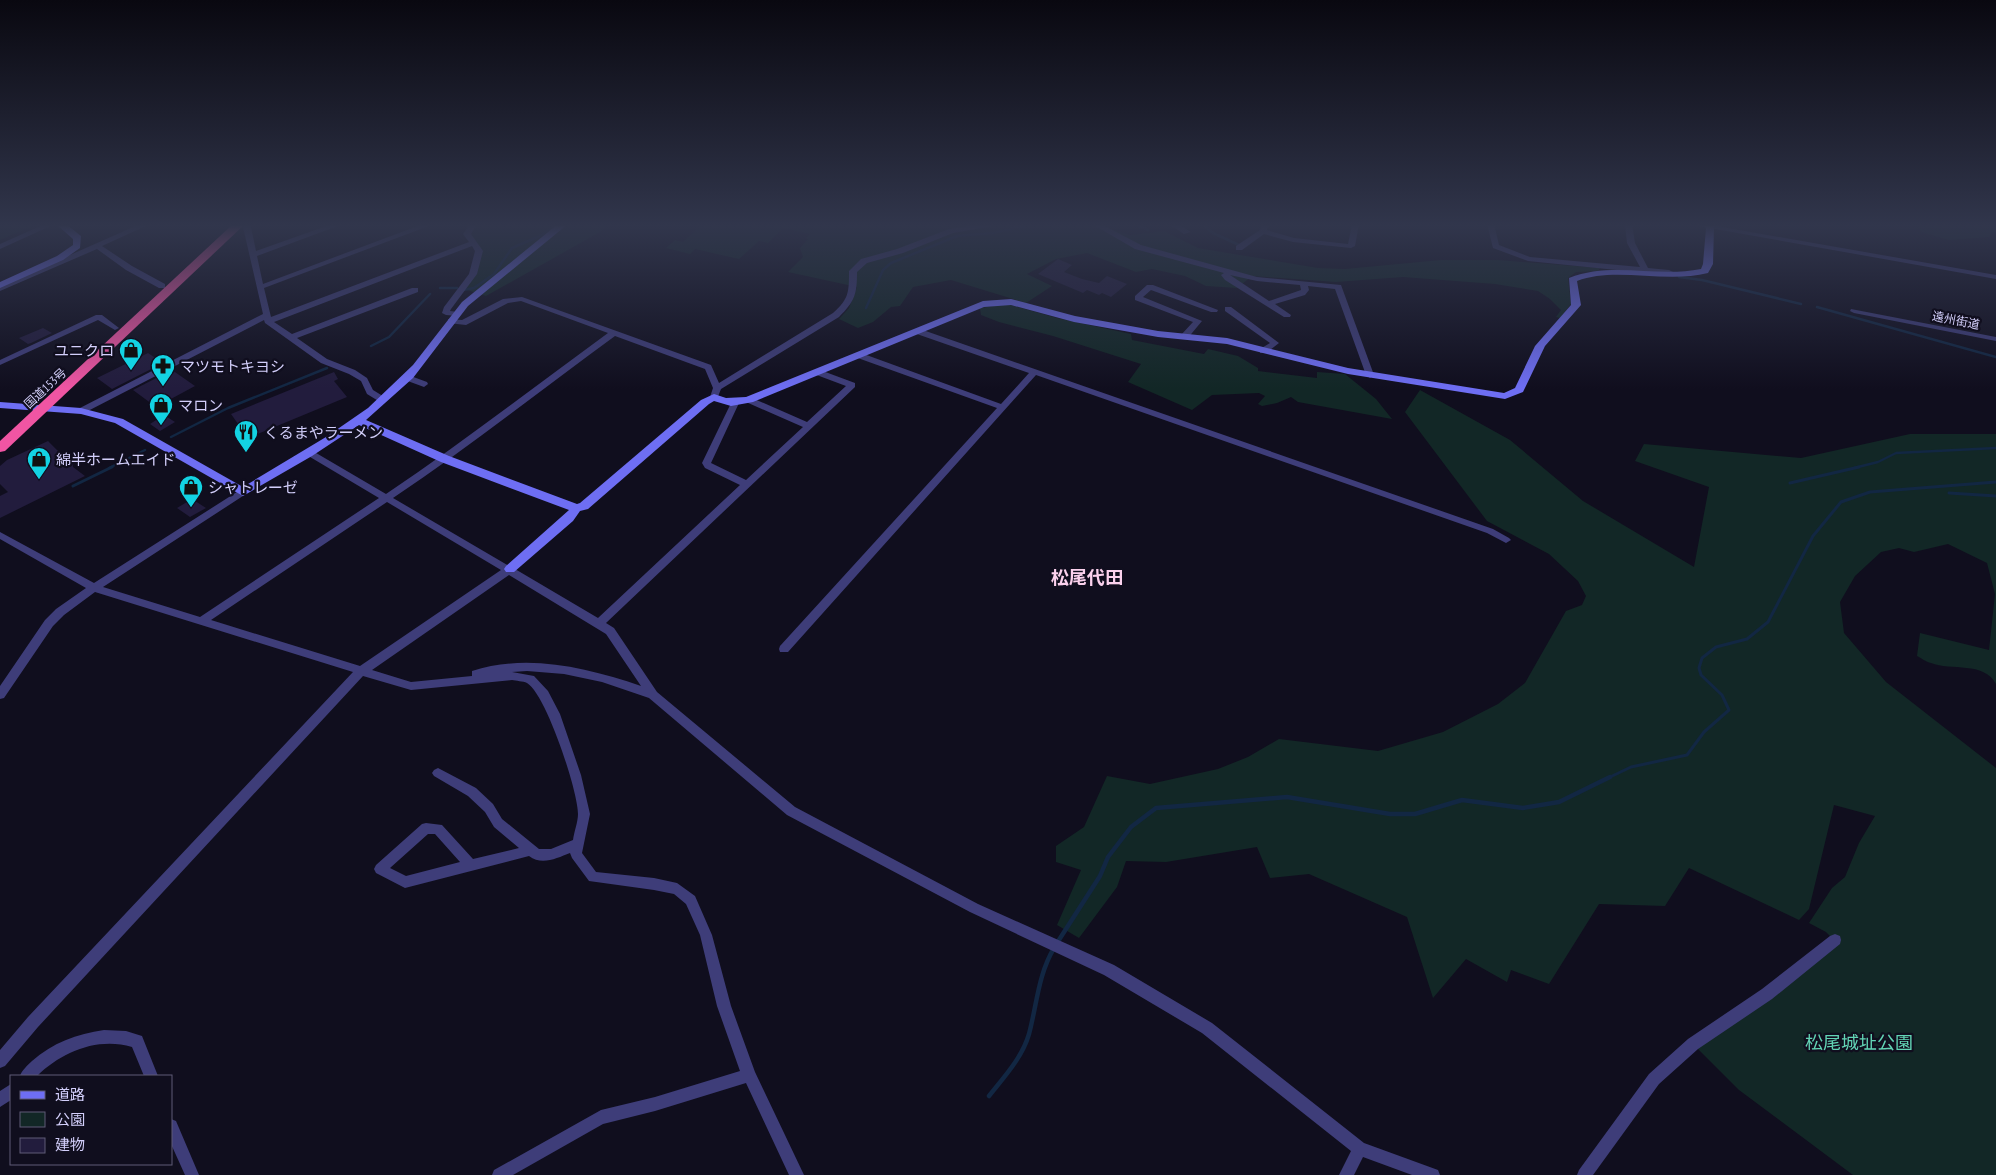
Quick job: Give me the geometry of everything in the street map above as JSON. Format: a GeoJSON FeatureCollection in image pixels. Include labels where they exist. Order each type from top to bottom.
{"type":"FeatureCollection","features":[{"type":"Feature","properties":{"kind":"highway","name":"国道153号"},"geometry":{"type":"LineString","coordinates":[[0,434],[170,279]]}},
{"type":"Feature","properties":{"kind":"highway","name":"国道153号"},"geometry":{"type":"LineString","coordinates":[[0,448],[181,279]]}},
{"type":"Feature","properties":{"kind":"street"},"geometry":{"type":"LineString","coordinates":[[0,285],[14,279]]}},
{"type":"Feature","properties":{"kind":"street"},"geometry":{"type":"LineString","coordinates":[[0,289],[23,279]]}},
{"type":"Feature","properties":{"kind":"street"},"geometry":{"type":"LineString","coordinates":[[149,279],[162,286]]}},
{"type":"Feature","properties":{"kind":"street"},"geometry":{"type":"LineString","coordinates":[[259,279],[267,318],[290,338],[324,361],[352,372],[364,380],[370,392],[382,400]]}},
{"type":"Feature","properties":{"kind":"street"},"geometry":{"type":"LineString","coordinates":[[261,287],[283,279]]}},
{"type":"Feature","properties":{"kind":"street"},"geometry":{"type":"LineString","coordinates":[[81,411],[267,318],[375,279]]}},
{"type":"Feature","properties":{"kind":"street"},"geometry":{"type":"LineString","coordinates":[[469,279],[447,309],[446,313],[453,317],[464,322],[506,300],[517,298],[708,367],[716,392],[723,402],[735,403],[749,400],[975,307],[1001,302],[1019,304],[1074,319],[1221,340],[1324,367],[1505,396],[1519,390],[1543,341],[1561,321],[1566,319],[1576,305],[1572,280],[1574,279]]}},
{"type":"Feature","properties":{"kind":"street"},"geometry":{"type":"LineString","coordinates":[[0,695],[60,612],[94,588],[357,420],[408,378],[427,356],[453,317],[499,279]]}},
{"type":"Feature","properties":{"kind":"street"},"geometry":{"type":"LineString","coordinates":[[357,420],[445,459],[576,508],[584,506],[716,392],[836,315],[846,306],[852,294],[855,284],[854,279]]}},
{"type":"Feature","properties":{"kind":"street"},"geometry":{"type":"LineString","coordinates":[[1229,279],[1287,315]]}},
{"type":"Feature","properties":{"kind":"street"},"geometry":{"type":"LineString","coordinates":[[1257,279],[1341,289],[1349,322],[1370,375]]}},
{"type":"Feature","properties":{"kind":"street"},"geometry":{"type":"LineString","coordinates":[[1270,303],[1302,293],[1305,290],[1303,284]]}},
{"type":"Feature","properties":{"kind":"street"},"geometry":{"type":"LineString","coordinates":[[1184,336],[1198,321],[1138,298],[1150,287],[1214,310]]}},
{"type":"Feature","properties":{"kind":"street"},"geometry":{"type":"LineString","coordinates":[[290,338],[415,290]]}},
{"type":"Feature","properties":{"kind":"street"},"geometry":{"type":"LineString","coordinates":[[1228,309],[1275,343],[1263,351]]}},
{"type":"Feature","properties":{"kind":"street","name":"遠州街道"},"geometry":{"type":"LineString","coordinates":[[1854,311],[1996,339]]}},
{"type":"Feature","properties":{"kind":"street"},"geometry":{"type":"LineString","coordinates":[[0,363],[99,317],[115,328]]}},
{"type":"Feature","properties":{"kind":"street"},"geometry":{"type":"LineString","coordinates":[[917,331],[1480,527],[1506,540]]}},
{"type":"Feature","properties":{"kind":"street"},"geometry":{"type":"LineString","coordinates":[[200,622],[388,499],[445,459],[493,421],[613,333]]}},
{"type":"Feature","properties":{"kind":"street"},"geometry":{"type":"LineString","coordinates":[[858,355],[1002,407]]}},
{"type":"Feature","properties":{"kind":"street"},"geometry":{"type":"LineString","coordinates":[[784,649],[1034,371]]}},
{"type":"Feature","properties":{"kind":"street"},"geometry":{"type":"LineString","coordinates":[[599,623],[852,385],[817,372]]}},
{"type":"Feature","properties":{"kind":"street"},"geometry":{"type":"LineString","coordinates":[[408,378],[424,384]]}},
{"type":"Feature","properties":{"kind":"street"},"geometry":{"type":"LineString","coordinates":[[749,400],[809,426]]}},
{"type":"Feature","properties":{"kind":"street"},"geometry":{"type":"LineString","coordinates":[[735,403],[706,462],[708,466],[747,484]]}},
{"type":"Feature","properties":{"kind":"street"},"geometry":{"type":"LineString","coordinates":[[0,405],[81,411],[119,421],[243,492]]}},
{"type":"Feature","properties":{"kind":"street"},"geometry":{"type":"LineString","coordinates":[[308,452],[510,569],[610,631],[653,695],[791,811],[974,908],[1109,970],[1207,1028],[1360,1149],[1433,1175]]}},
{"type":"Feature","properties":{"kind":"street"},"geometry":{"type":"LineString","coordinates":[[0,1061],[32,1022],[360,672],[510,569],[569,518],[576,508]]}},
{"type":"Feature","properties":{"kind":"street"},"geometry":{"type":"LineString","coordinates":[[0,535],[94,588],[360,672],[411,686],[521,677],[530,679],[544,694],[554,714],[575,775],[584,814],[576,854],[593,877],[654,884],[678,889],[691,900],[706,935],[724,1006],[749,1075],[797,1175]]}},
{"type":"Feature","properties":{"kind":"street"},"geometry":{"type":"LineString","coordinates":[[444,682],[501,668],[531,667],[596,678],[634,687],[653,695]]}},
{"type":"Feature","properties":{"kind":"street"},"geometry":{"type":"LineString","coordinates":[[438,773],[472,792],[489,808],[498,824],[537,855],[552,855],[577,844]]}},
{"type":"Feature","properties":{"kind":"street"},"geometry":{"type":"LineString","coordinates":[[470,865],[438,830],[426,828],[380,869],[405,882],[531,850]]}},
{"type":"Feature","properties":{"kind":"street"},"geometry":{"type":"LineString","coordinates":[[1584,1175],[1654,1080],[1693,1044],[1767,994],[1835,940]]}},
{"type":"Feature","properties":{"kind":"street"},"geometry":{"type":"LineString","coordinates":[[28,1075],[50,1056],[70,1046],[92,1039],[124,1036],[136,1041],[151,1075]]}},
{"type":"Feature","properties":{"kind":"street"},"geometry":{"type":"LineString","coordinates":[[500,1175],[601,1117],[655,1104],[749,1075]]}},
{"type":"Feature","properties":{"kind":"street"},"geometry":{"type":"LineString","coordinates":[[0,1100],[10,1092]]}},
{"type":"Feature","properties":{"kind":"street"},"geometry":{"type":"LineString","coordinates":[[172,1128],[192,1175]]}},
{"type":"Feature","properties":{"kind":"street"},"geometry":{"type":"LineString","coordinates":[[1346,1175],[1360,1149]]}},
{"type":"Feature","properties":{"kind":"green space"},"geometry":{"type":"Polygon","coordinates":[[[468,279],[517,279],[486,296],[461,288],[468,279]]]}},
{"type":"Feature","properties":{"kind":"green space"},"geometry":{"type":"Polygon","coordinates":[[[819,279],[1037,279],[1052,286],[1026,303],[951,280],[913,287],[900,306],[891,307],[873,322],[858,328],[839,319],[849,308],[857,287],[819,279]]]}},
{"type":"Feature","properties":{"kind":"green space"},"geometry":{"type":"Polygon","coordinates":[[[1191,279],[1248,279],[1237,288],[1206,286],[1191,279]]]}},
{"type":"Feature","properties":{"kind":"green space"},"geometry":{"type":"Polygon","coordinates":[[[1292,279],[1378,279],[1336,282],[1292,279]]]}},
{"type":"Feature","properties":{"kind":"green space"},"geometry":{"type":"Polygon","coordinates":[[[1427,279],[1568,279],[1571,304],[1560,318],[1556,317],[1561,310],[1538,291],[1495,284],[1427,279]]]}},
{"type":"Feature","properties":{"kind":"green space"},"geometry":{"type":"Polygon","coordinates":[[[1007,304],[1057,318],[1131,334],[1132,340],[1204,354],[1208,349],[1238,356],[1258,368],[1258,371],[1317,378],[1317,372],[1345,374],[1376,399],[1392,419],[1298,402],[1291,397],[1277,403],[1262,406],[1258,404],[1265,396],[1259,393],[1212,395],[1192,410],[1128,382],[1141,364],[981,315],[980,308],[1007,304]]]}},
{"type":"Feature","properties":{"kind":"green space","name":"松尾城址公園"},"geometry":{"type":"Polygon","coordinates":[[[1420,390],[1510,440],[1583,501],[1694,567],[1709,487],[1635,461],[1644,444],[1801,458],[1910,434],[1996,434],[1996,684],[1984,672],[1975,669],[1939,665],[1927,662],[1917,656],[1920,633],[1989,650],[1995,594],[1987,563],[1948,544],[1914,552],[1899,548],[1881,552],[1855,576],[1840,602],[1844,633],[1886,682],[1996,768],[1996,1175],[1853,1175],[1739,1090],[1693,1044],[1834,940],[1826,932],[1809,923],[1832,888],[1845,877],[1859,843],[1875,816],[1834,805],[1809,909],[1799,920],[1689,868],[1665,906],[1599,904],[1549,984],[1511,970],[1507,982],[1466,959],[1433,998],[1407,917],[1309,874],[1270,878],[1257,847],[1166,862],[1126,861],[1117,887],[1079,938],[1057,925],[1081,870],[1056,862],[1056,846],[1084,827],[1107,776],[1150,784],[1218,769],[1248,757],[1279,739],[1378,751],[1443,732],[1498,704],[1525,683],[1566,611],[1582,605],[1586,596],[1578,581],[1549,554],[1487,521],[1405,412],[1420,390]]]}},
{"type":"Feature","properties":{"kind":"building"},"geometry":{"type":"Polygon","coordinates":[[[1049,279],[1082,279],[1099,283],[1104,279],[1114,279],[1127,284],[1111,297],[1087,290],[1083,293],[1049,279]]]}},
{"type":"Feature","properties":{"kind":"building"},"geometry":{"type":"Polygon","coordinates":[[[43,328],[52,333],[28,344],[19,338],[43,328]]]}},
{"type":"Feature","properties":{"kind":"building","name":"ユニクロ"},"geometry":{"type":"Polygon","coordinates":[[[148,353],[163,363],[112,389],[97,378],[148,353]]]}},
{"type":"Feature","properties":{"kind":"building","name":"マツモトキヨシ"},"geometry":{"type":"Polygon","coordinates":[[[172,370],[195,386],[156,407],[133,390],[172,370]]]}},
{"type":"Feature","properties":{"kind":"building"},"geometry":{"type":"Polygon","coordinates":[[[334,372],[338,379],[334,381],[347,397],[248,438],[231,414],[334,372]]]}},
{"type":"Feature","properties":{"kind":"building","name":"マロン"},"geometry":{"type":"Polygon","coordinates":[[[164,415],[175,422],[160,431],[150,424],[164,415]]]}},
{"type":"Feature","properties":{"kind":"building","name":"綿半ホームエイド"},"geometry":{"type":"Polygon","coordinates":[[[48,441],[57,450],[72,458],[73,467],[85,476],[0,518],[0,496],[8,492],[0,484],[0,466],[7,460],[48,441]]]}},
{"type":"Feature","properties":{"kind":"building","name":"シャトレーゼ"},"geometry":{"type":"Polygon","coordinates":[[[192,499],[206,508],[190,517],[177,508],[192,499]]]}},
{"type":"Feature","properties":{"kind":"waterway"},"geometry":{"type":"LineString","coordinates":[[463,290],[474,288],[487,279]]}},
{"type":"Feature","properties":{"kind":"waterway"},"geometry":{"type":"LineString","coordinates":[[866,308],[879,279]]}},
{"type":"Feature","properties":{"kind":"waterway"},"geometry":{"type":"LineString","coordinates":[[1693,279],[1801,304]]}},
{"type":"Feature","properties":{"kind":"waterway"},"geometry":{"type":"LineString","coordinates":[[440,288],[457,288]]}},
{"type":"Feature","properties":{"kind":"waterway"},"geometry":{"type":"LineString","coordinates":[[371,346],[389,337],[430,294]]}},
{"type":"Feature","properties":{"kind":"waterway"},"geometry":{"type":"LineString","coordinates":[[1817,307],[1996,357]]}},
{"type":"Feature","properties":{"kind":"waterway"},"geometry":{"type":"LineString","coordinates":[[171,437],[228,408],[327,368]]}},
{"type":"Feature","properties":{"kind":"waterway"},"geometry":{"type":"LineString","coordinates":[[1854,468],[1878,462],[1896,453],[1996,448]]}},
{"type":"Feature","properties":{"kind":"waterway"},"geometry":{"type":"LineString","coordinates":[[109,468],[145,450]]}},
{"type":"Feature","properties":{"kind":"waterway"},"geometry":{"type":"LineString","coordinates":[[73,486],[112,467]]}},
{"type":"Feature","properties":{"kind":"waterway"},"geometry":{"type":"LineString","coordinates":[[1790,483],[1859,467]]}},
{"type":"Feature","properties":{"kind":"waterway"},"geometry":{"type":"LineString","coordinates":[[1608,778],[1631,767],[1687,755],[1704,732],[1729,710],[1722,695],[1701,675],[1699,668],[1702,658],[1716,647],[1747,639],[1768,622],[1813,536],[1841,502],[1870,492],[1996,482]]}},
{"type":"Feature","properties":{"kind":"waterway"},"geometry":{"type":"LineString","coordinates":[[1949,493],[1996,496]]}},
{"type":"Feature","properties":{"kind":"waterway"},"geometry":{"type":"LineString","coordinates":[[1057,943],[1100,876],[1108,857],[1131,827],[1156,808],[1287,797],[1390,814],[1415,814],[1462,800],[1523,808],[1559,802],[1610,777]]}},
{"type":"Feature","properties":{"kind":"waterway"},"geometry":{"type":"LineString","coordinates":[[989,1096],[1012,1067],[1026,1043],[1041,979],[1054,948]]}},
{"type":"Feature","properties":{"kind":"place","name":"ユニクロ"},"geometry":{"type":"Point","coordinates":[131,371]}},
{"type":"Feature","properties":{"kind":"place","name":"マツモトキヨシ"},"geometry":{"type":"Point","coordinates":[163,387]}},
{"type":"Feature","properties":{"kind":"place","name":"マロン"},"geometry":{"type":"Point","coordinates":[161,426]}},
{"type":"Feature","properties":{"kind":"place","name":"くるまやラーメン"},"geometry":{"type":"Point","coordinates":[246,453]}},
{"type":"Feature","properties":{"kind":"place","name":"綿半ホームエイド"},"geometry":{"type":"Point","coordinates":[39,480]}},
{"type":"Feature","properties":{"kind":"place","name":"シャトレーゼ"},"geometry":{"type":"Point","coordinates":[191,508]}},
{"type":"Feature","properties":{"kind":"district","name":"松尾代田"},"geometry":{"type":"Point","coordinates":[1087,577]}}]}
